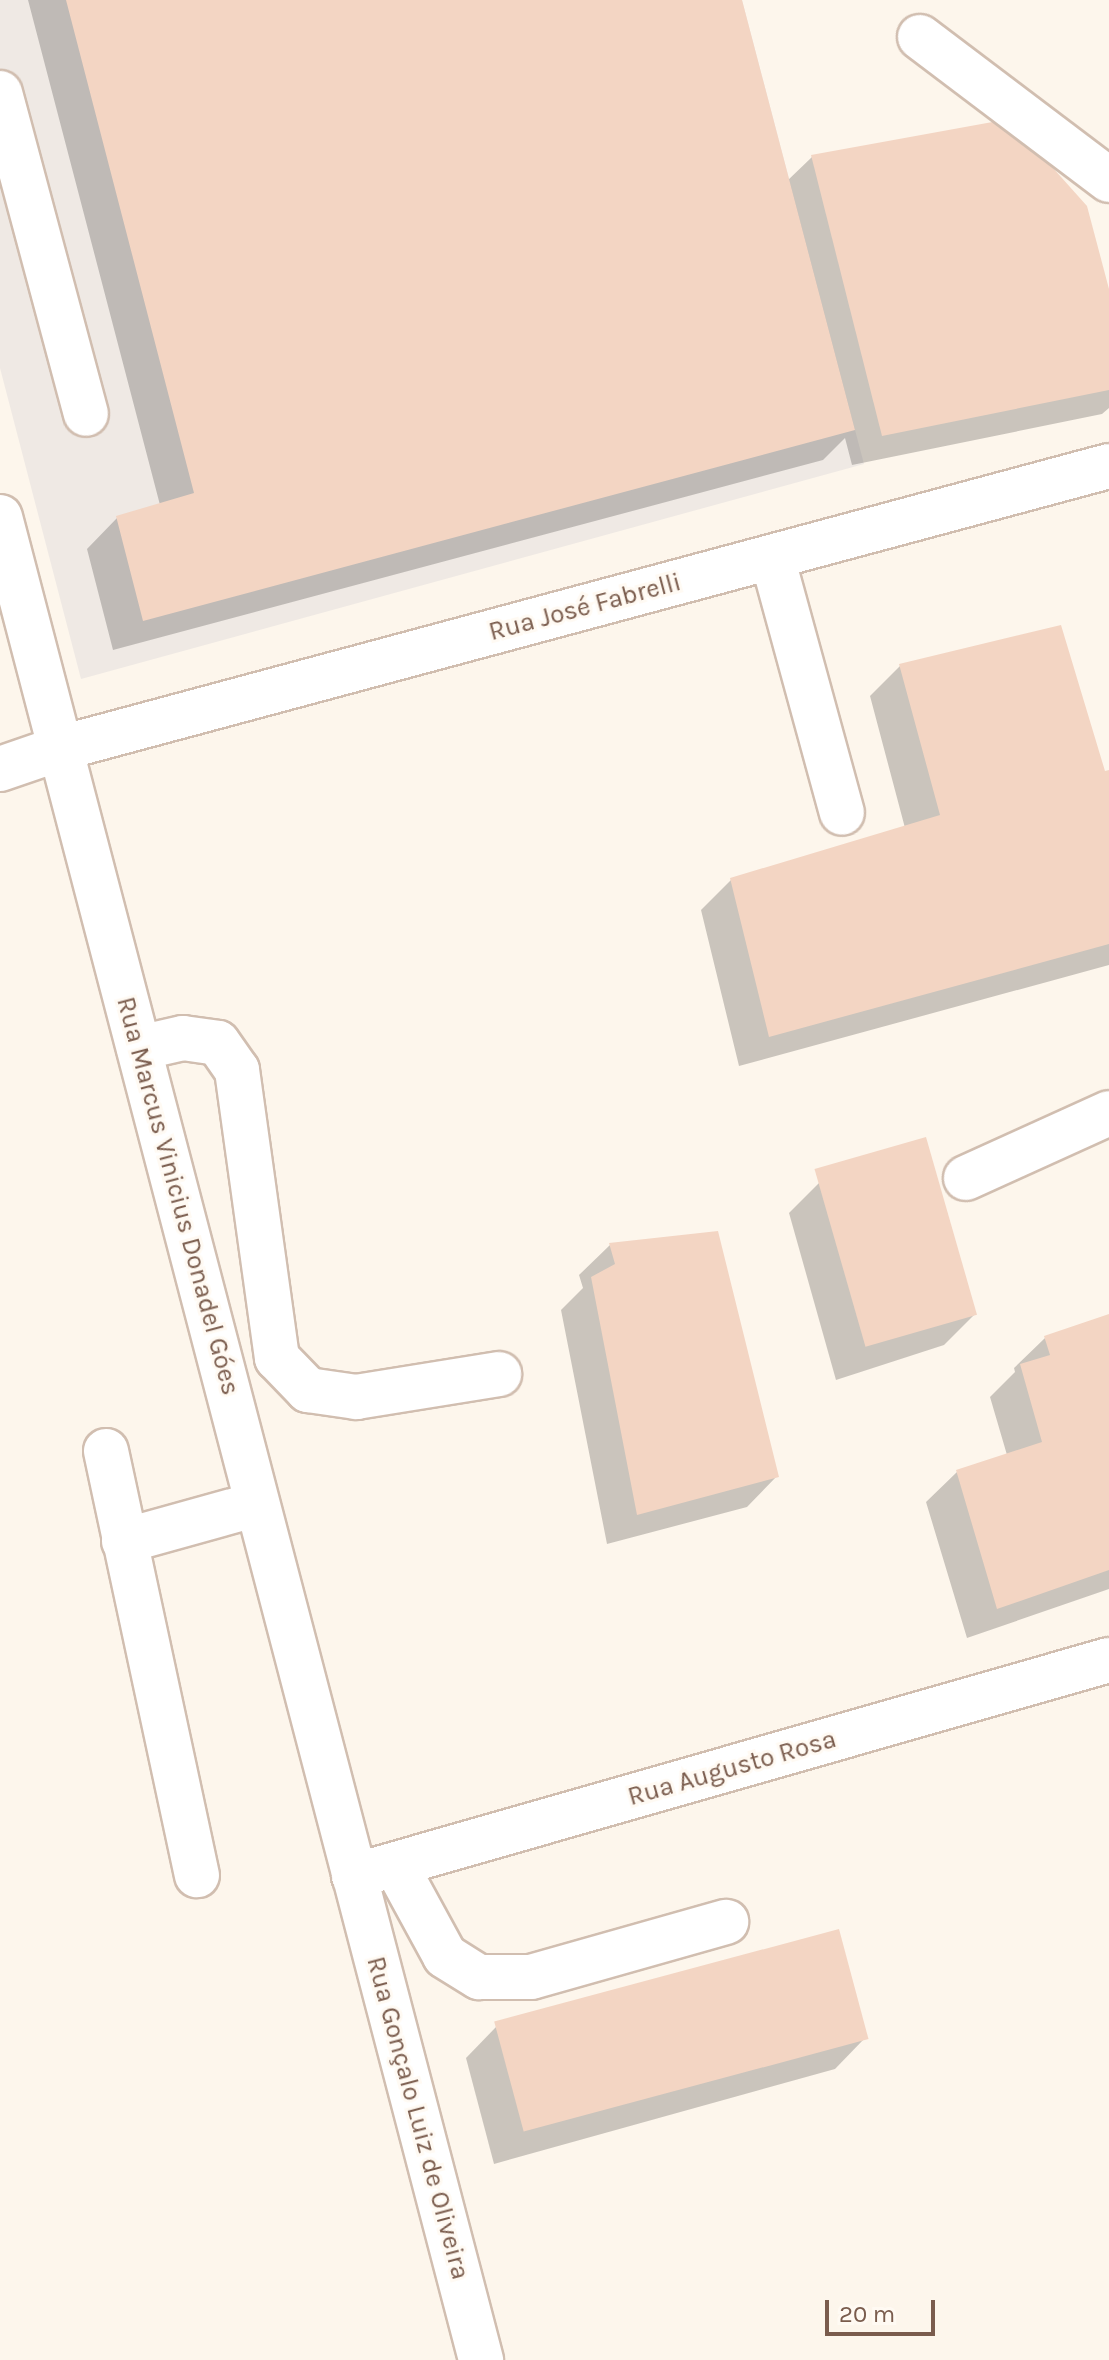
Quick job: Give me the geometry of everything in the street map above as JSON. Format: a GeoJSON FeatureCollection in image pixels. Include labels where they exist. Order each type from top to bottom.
{"type":"FeatureCollection","features":[{"type":"Feature","properties":{"kind":"street"},"geometry":{"type":"LineString","coordinates":[[920,37],[1109,180]]}},
{"type":"Feature","properties":{"kind":"street"},"geometry":{"type":"LineString","coordinates":[[0,93],[86,414]]}},
{"type":"Feature","properties":{"kind":"street","name":"Rua José Fabrelli"},"geometry":{"type":"LineString","coordinates":[[0,769],[61,748],[1109,466]]}},
{"type":"Feature","properties":{"kind":"street","name":"Rua Marcus Vinicius Donadel Góes"},"geometry":{"type":"LineString","coordinates":[[0,517],[354,1876]]}},
{"type":"Feature","properties":{"kind":"street"},"geometry":{"type":"LineString","coordinates":[[772,557],[842,813]]}},
{"type":"Feature","properties":{"kind":"street"},"geometry":{"type":"LineString","coordinates":[[139,1048],[183,1038],[218,1043],[237,1070],[277,1358],[308,1390],[356,1397],[499,1374]]}},
{"type":"Feature","properties":{"kind":"street"},"geometry":{"type":"LineString","coordinates":[[966,1178],[1109,1113]]}},
{"type":"Feature","properties":{"kind":"street"},"geometry":{"type":"LineString","coordinates":[[106,1451],[197,1875]]}},
{"type":"Feature","properties":{"kind":"street"},"geometry":{"type":"LineString","coordinates":[[124,1541],[257,1504]]}},
{"type":"Feature","properties":{"kind":"street","name":"Rua Augusto Rosa"},"geometry":{"type":"LineString","coordinates":[[354,1876],[1109,1660]]}},
{"type":"Feature","properties":{"kind":"street"},"geometry":{"type":"LineString","coordinates":[[396,1866],[445,1956],[479,1977],[531,1977],[726,1922]]}},
{"type":"Feature","properties":{"kind":"street","name":"Rua Gonçalo Luiz de Oliveira"},"geometry":{"type":"LineString","coordinates":[[354,1876],[481,2360]]}},
{"type":"Feature","properties":{"kind":"shaded area"},"geometry":{"type":"Polygon","coordinates":[[[0,0],[742,0],[864,464],[81,679],[0,368],[0,0]]]}},
{"type":"Feature","properties":{"kind":"building"},"geometry":{"type":"Polygon","coordinates":[[[66,0],[742,0],[855,430],[143,621],[116,516],[194,493],[66,0]]]}},
{"type":"Feature","properties":{"kind":"building"},"geometry":{"type":"Polygon","coordinates":[[[1009,119],[1087,206],[1109,289],[1109,390],[882,436],[811,155],[1009,119]]]}},
{"type":"Feature","properties":{"kind":"building"},"geometry":{"type":"Polygon","coordinates":[[[1061,625],[1105,771],[1109,770],[1109,944],[769,1037],[730,878],[940,815],[899,664],[1061,625]]]}},
{"type":"Feature","properties":{"kind":"building"},"geometry":{"type":"Polygon","coordinates":[[[926,1137],[977,1315],[865,1347],[814,1169],[926,1137]]]}},
{"type":"Feature","properties":{"kind":"building"},"geometry":{"type":"Polygon","coordinates":[[[718,1231],[779,1477],[637,1515],[591,1277],[615,1264],[609,1243],[718,1231]]]}},
{"type":"Feature","properties":{"kind":"building"},"geometry":{"type":"Polygon","coordinates":[[[1109,1314],[1109,1570],[997,1609],[956,1470],[1042,1442],[1020,1364],[1050,1355],[1044,1336],[1109,1314]]]}},
{"type":"Feature","properties":{"kind":"building"},"geometry":{"type":"Polygon","coordinates":[[[839,1929],[869,2039],[524,2132],[494,2021],[839,1929]]]}}]}
